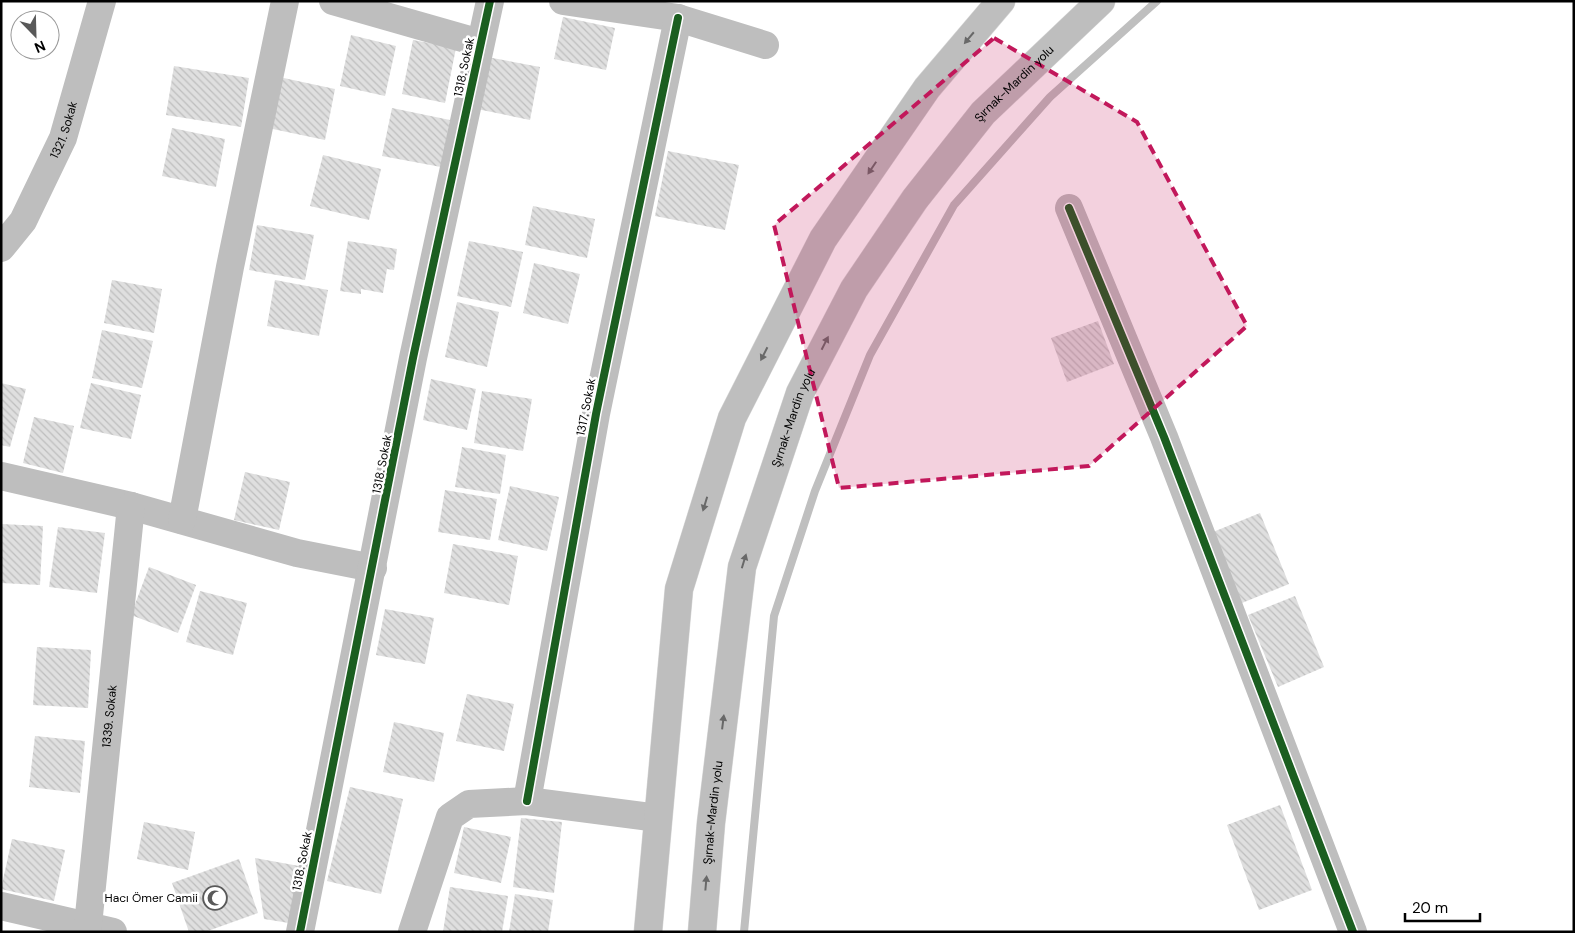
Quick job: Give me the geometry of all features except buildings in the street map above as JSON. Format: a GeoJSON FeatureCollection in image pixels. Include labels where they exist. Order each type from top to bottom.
{"type":"FeatureCollection","features":[{"type":"Feature","properties":{"kind":"main road","name":"1321. Sokak"},"geometry":{"type":"LineString","coordinates":[[1,248],[23,221],[63,138],[102,1]]}},
{"type":"Feature","properties":{"kind":"main road"},"geometry":{"type":"LineString","coordinates":[[182,520],[230,267],[285,1]]}},
{"type":"Feature","properties":{"kind":"main road"},"geometry":{"type":"LineString","coordinates":[[333,1],[480,43]]}},
{"type":"Feature","properties":{"kind":"main road","name":"1318. Sokak"},"geometry":{"type":"LineString","coordinates":[[300,932],[413,358],[490,1]]}},
{"type":"Feature","properties":{"kind":"main road"},"geometry":{"type":"LineString","coordinates":[[562,1],[678,18],[765,45]]}},
{"type":"Feature","properties":{"kind":"main road"},"geometry":{"type":"LineString","coordinates":[[648,932],[678,589],[732,418],[823,239],[927,88],[1001,1]]}},
{"type":"Feature","properties":{"kind":"main road","name":"Şırnak-Mardin yolu"},"geometry":{"type":"LineString","coordinates":[[702,932],[711,823],[742,566],[800,393],[854,289],[915,199],[983,113],[1101,1]]}},
{"type":"Feature","properties":{"kind":"main road","name":"1317. Sokak"},"geometry":{"type":"LineString","coordinates":[[527,801],[596,414],[678,18]]}},
{"type":"Feature","properties":{"kind":"main road"},"geometry":{"type":"LineString","coordinates":[[1069,208],[1164,437],[1353,932]]}},
{"type":"Feature","properties":{"kind":"main road"},"geometry":{"type":"LineString","coordinates":[[1,476],[131,506],[297,553],[373,568]]}},
{"type":"Feature","properties":{"kind":"main road","name":"1339. Sokak"},"geometry":{"type":"LineString","coordinates":[[101,928],[131,506]]}},
{"type":"Feature","properties":{"kind":"main road"},"geometry":{"type":"LineString","coordinates":[[412,932],[450,817],[469,804],[527,801],[658,818]]}},
{"type":"Feature","properties":{"kind":"main road"},"geometry":{"type":"LineString","coordinates":[[1,906],[101,928]]}},
{"type":"Feature","properties":{"kind":"highlighted area"},"geometry":{"type":"Polygon","coordinates":[[[994,38],[1137,122],[1247,326],[1089,466],[839,488],[774,225],[994,38]]]}},
{"type":"Feature","properties":{"kind":"waterway"},"geometry":{"type":"LineString","coordinates":[[744,932],[774,616],[815,491],[870,355],[954,205],[1050,97],[1157,1]]}},
{"type":"Feature","properties":{"kind":"cycle path"},"geometry":{"type":"LineString","coordinates":[[300,932],[413,358],[490,1]]}},
{"type":"Feature","properties":{"kind":"cycle path"},"geometry":{"type":"LineString","coordinates":[[527,801],[596,414],[678,18]]}},
{"type":"Feature","properties":{"kind":"cycle path"},"geometry":{"type":"LineString","coordinates":[[1069,208],[1164,437],[1353,932]]}},
{"type":"Feature","properties":{"kind":"place","name":"Hacı Ömer Camii"},"geometry":{"type":"Point","coordinates":[215,898]}}]}
